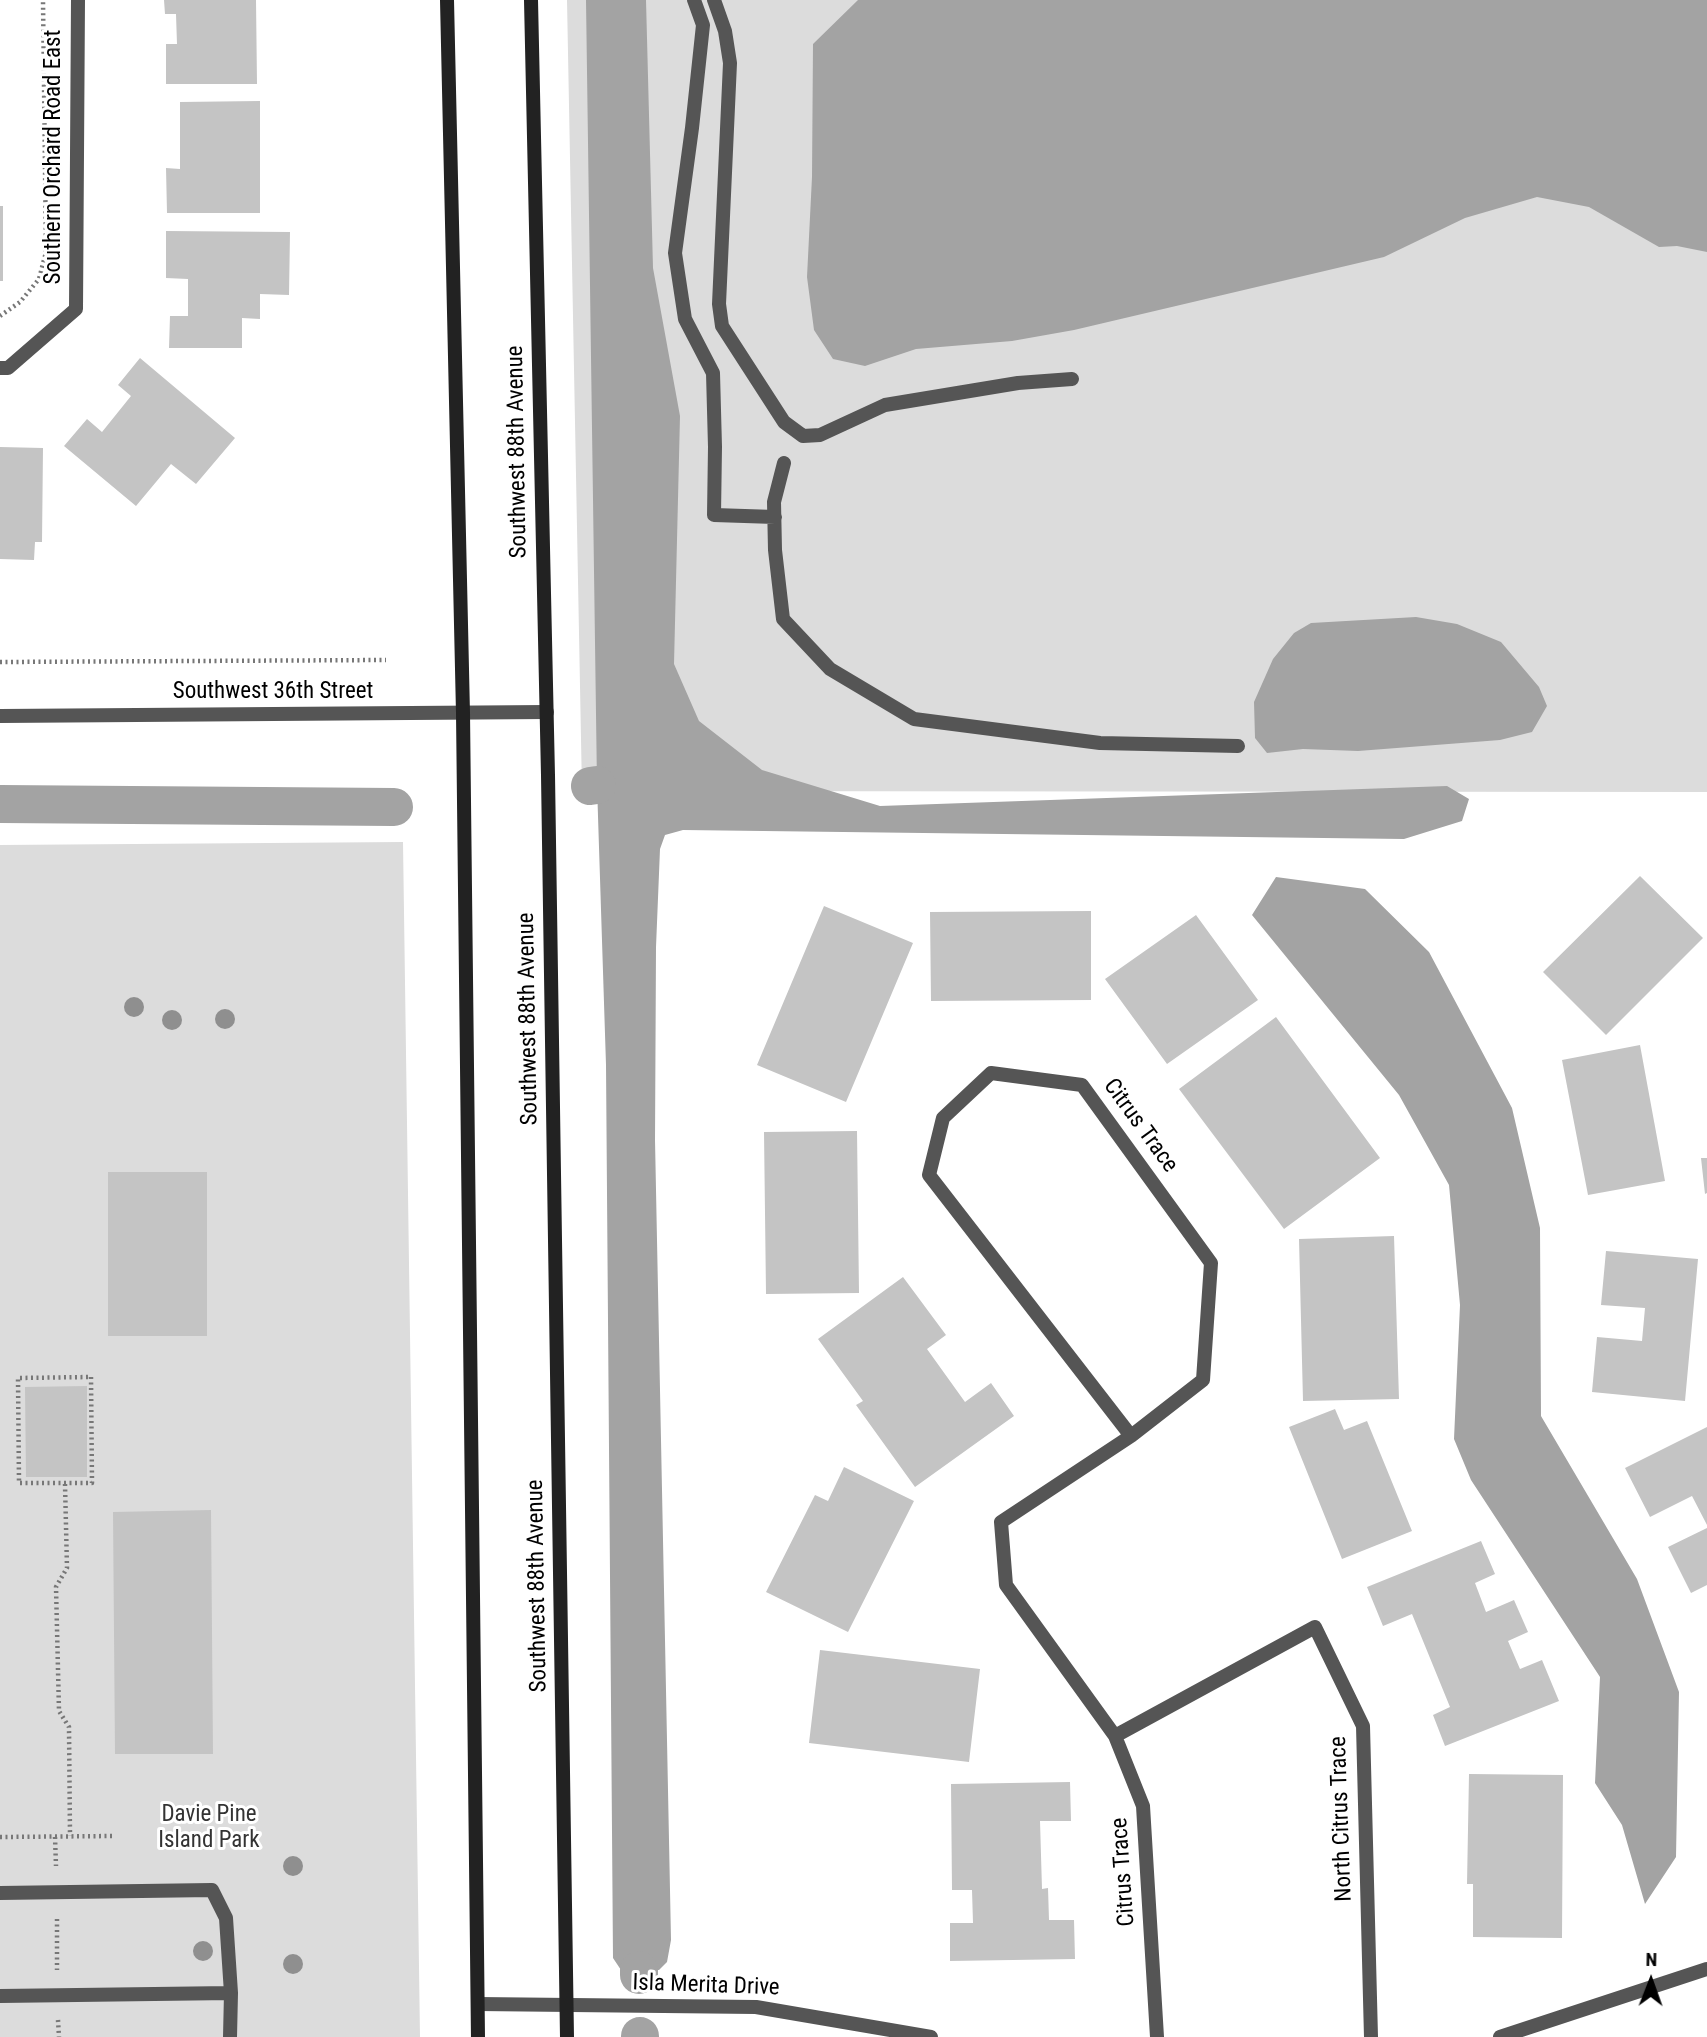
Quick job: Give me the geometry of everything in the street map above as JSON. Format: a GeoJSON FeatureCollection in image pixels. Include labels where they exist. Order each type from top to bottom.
{"type":"FeatureCollection","features":[{"type":"Feature","properties":{"kind":"main road"},"geometry":{"type":"LineString","coordinates":[[447,0],[463,713],[478,2037]]}},
{"type":"Feature","properties":{"kind":"main road","name":"Southwest 88th Avenue"},"geometry":{"type":"LineString","coordinates":[[531,0],[547,712],[567,2037]]}},
{"type":"Feature","properties":{"kind":"street","name":"Southern Orchard Road East"},"geometry":{"type":"LineString","coordinates":[[4,368],[76,309],[78,0]]}},
{"type":"Feature","properties":{"kind":"street"},"geometry":{"type":"LineString","coordinates":[[694,0],[703,25],[675,253],[685,319],[713,373],[714,515],[775,517]]}},
{"type":"Feature","properties":{"kind":"street"},"geometry":{"type":"LineString","coordinates":[[714,0],[725,31],[730,63],[719,304],[722,326],[784,422],[803,436],[820,435],[885,405],[1018,383],[1072,379]]}},
{"type":"Feature","properties":{"kind":"street"},"geometry":{"type":"LineString","coordinates":[[784,463],[774,502],[775,550],[783,620],[830,669],[914,719],[1100,743],[1238,746]]}},
{"type":"Feature","properties":{"kind":"street","name":"Southwest 36th Street"},"geometry":{"type":"LineString","coordinates":[[0,716],[547,712]]}},
{"type":"Feature","properties":{"kind":"street","name":"Citrus Trace"},"geometry":{"type":"LineString","coordinates":[[1131,1436],[929,1175],[943,1118],[990,1073],[1082,1085],[1211,1263],[1203,1380],[1131,1436],[1001,1522],[1006,1585],[1115,1736],[1143,1807],[1157,2037]]}},
{"type":"Feature","properties":{"kind":"street","name":"North Citrus Trace"},"geometry":{"type":"LineString","coordinates":[[1115,1736],[1315,1627],[1363,1726],[1371,2037]]}},
{"type":"Feature","properties":{"kind":"street"},"geometry":{"type":"LineString","coordinates":[[0,1894],[212,1890],[226,1918],[230,2037]]}},
{"type":"Feature","properties":{"kind":"street"},"geometry":{"type":"LineString","coordinates":[[1500,2037],[1707,1969]]}},
{"type":"Feature","properties":{"kind":"street"},"geometry":{"type":"LineString","coordinates":[[0,1996],[230,1993]]}},
{"type":"Feature","properties":{"kind":"street","name":"Isla Merita Drive"},"geometry":{"type":"LineString","coordinates":[[478,2004],[756,2007],[931,2037]]}},
{"type":"Feature","properties":{"kind":"path"},"geometry":{"type":"LineString","coordinates":[[0,316],[20,302],[39,279],[46,252],[43,0]]}},
{"type":"Feature","properties":{"kind":"path"},"geometry":{"type":"LineString","coordinates":[[0,662],[386,660]]}},
{"type":"Feature","properties":{"kind":"path"},"geometry":{"type":"LineString","coordinates":[[91,1377],[92,1483],[65,1484],[19,1483],[18,1378],[91,1377]]}},
{"type":"Feature","properties":{"kind":"path"},"geometry":{"type":"LineString","coordinates":[[65,1484],[67,1568],[56,1587],[59,1711],[69,1727],[70,1836]]}},
{"type":"Feature","properties":{"kind":"path"},"geometry":{"type":"LineString","coordinates":[[0,1837],[115,1836]]}},
{"type":"Feature","properties":{"kind":"path"},"geometry":{"type":"LineString","coordinates":[[55,1837],[56,1871]]}},
{"type":"Feature","properties":{"kind":"path"},"geometry":{"type":"LineString","coordinates":[[57,1913],[57,1974]]}},
{"type":"Feature","properties":{"kind":"path"},"geometry":{"type":"LineString","coordinates":[[58,2019],[59,2037]]}},
{"type":"Feature","properties":{"kind":"green space"},"geometry":{"type":"Polygon","coordinates":[[[567,0],[1707,0],[1707,792],[582,791],[567,0]]]}},
{"type":"Feature","properties":{"kind":"green space","name":"Davie Pine Island Park"},"geometry":{"type":"Polygon","coordinates":[[[403,842],[420,2037],[0,2037],[0,845],[403,842]]]}},
{"type":"Feature","properties":{"kind":"shaded area"},"geometry":{"type":"Polygon","coordinates":[[[586,0],[646,0],[653,268],[680,416],[674,664],[699,721],[762,770],[880,806],[1447,786],[1469,799],[1462,821],[1404,839],[683,830],[665,835],[660,849],[656,947],[655,1140],[671,1940],[667,1962],[659,1970],[621,1970],[613,1958],[606,1065],[597,785],[586,0]]]}},
{"type":"Feature","properties":{"kind":"shaded area"},"geometry":{"type":"Polygon","coordinates":[[[858,0],[1707,0],[1707,252],[1677,246],[1659,247],[1589,207],[1537,197],[1465,218],[1384,257],[1074,330],[1012,341],[916,349],[865,366],[833,359],[814,330],[807,277],[812,177],[813,44],[858,0]]]}},
{"type":"Feature","properties":{"kind":"shaded area"},"geometry":{"type":"Polygon","coordinates":[[[1416,617],[1457,624],[1501,642],[1539,687],[1547,706],[1532,732],[1500,740],[1358,751],[1303,749],[1267,753],[1255,738],[1254,702],[1273,659],[1294,633],[1311,623],[1416,617]]]}},
{"type":"Feature","properties":{"kind":"shaded area"},"geometry":{"type":"Polygon","coordinates":[[[1276,877],[1365,889],[1429,952],[1512,1108],[1540,1228],[1541,1416],[1637,1579],[1679,1692],[1676,1857],[1645,1904],[1622,1825],[1595,1783],[1600,1677],[1471,1480],[1454,1439],[1460,1305],[1449,1185],[1399,1095],[1252,915],[1276,877]]]}},
{"type":"Feature","properties":{"kind":"building"},"geometry":{"type":"Polygon","coordinates":[[[164,0],[256,0],[257,84],[166,84],[166,44],[177,44],[176,14],[165,14],[164,0]]]}},
{"type":"Feature","properties":{"kind":"building"},"geometry":{"type":"Polygon","coordinates":[[[260,101],[260,213],[167,213],[166,168],[180,169],[180,102],[260,101]]]}},
{"type":"Feature","properties":{"kind":"building"},"geometry":{"type":"Polygon","coordinates":[[[0,206],[3,206],[3,281],[0,281],[0,206]]]}},
{"type":"Feature","properties":{"kind":"building"},"geometry":{"type":"Polygon","coordinates":[[[166,231],[290,232],[289,295],[260,294],[260,319],[242,318],[242,348],[169,348],[170,316],[188,316],[188,279],[166,278],[166,231]]]}},
{"type":"Feature","properties":{"kind":"building"},"geometry":{"type":"Polygon","coordinates":[[[140,358],[235,438],[196,484],[171,464],[136,506],[64,446],[87,419],[102,432],[131,396],[118,385],[140,358]]]}},
{"type":"Feature","properties":{"kind":"building"},"geometry":{"type":"Polygon","coordinates":[[[0,447],[43,448],[42,542],[35,542],[34,560],[0,559],[0,447]]]}},
{"type":"Feature","properties":{"kind":"building"},"geometry":{"type":"Polygon","coordinates":[[[1640,876],[1703,938],[1606,1035],[1543,972],[1640,876]]]}},
{"type":"Feature","properties":{"kind":"building"},"geometry":{"type":"Polygon","coordinates":[[[824,906],[913,943],[846,1102],[757,1065],[824,906]]]}},
{"type":"Feature","properties":{"kind":"building"},"geometry":{"type":"Polygon","coordinates":[[[1091,911],[1091,1000],[931,1001],[930,912],[1091,911]]]}},
{"type":"Feature","properties":{"kind":"building"},"geometry":{"type":"Polygon","coordinates":[[[1196,915],[1258,1000],[1167,1064],[1105,979],[1196,915]]]}},
{"type":"Feature","properties":{"kind":"building"},"geometry":{"type":"Polygon","coordinates":[[[1276,1017],[1380,1158],[1284,1229],[1179,1089],[1276,1017]]]}},
{"type":"Feature","properties":{"kind":"building"},"geometry":{"type":"Polygon","coordinates":[[[1640,1045],[1665,1181],[1588,1195],[1562,1060],[1640,1045]]]}},
{"type":"Feature","properties":{"kind":"building"},"geometry":{"type":"Polygon","coordinates":[[[857,1131],[859,1293],[766,1294],[764,1132],[857,1131]]]}},
{"type":"Feature","properties":{"kind":"building"},"geometry":{"type":"Polygon","coordinates":[[[1701,1158],[1707,1158],[1705,1194],[1701,1158]]]}},
{"type":"Feature","properties":{"kind":"building"},"geometry":{"type":"Polygon","coordinates":[[[108,1172],[207,1172],[207,1336],[108,1336],[108,1172]]]}},
{"type":"Feature","properties":{"kind":"building"},"geometry":{"type":"Polygon","coordinates":[[[1394,1236],[1399,1399],[1303,1401],[1299,1239],[1394,1236]]]}},
{"type":"Feature","properties":{"kind":"building"},"geometry":{"type":"Polygon","coordinates":[[[1606,1251],[1698,1259],[1685,1401],[1592,1392],[1597,1337],[1642,1341],[1645,1308],[1601,1305],[1606,1251]]]}},
{"type":"Feature","properties":{"kind":"building"},"geometry":{"type":"Polygon","coordinates":[[[903,1277],[946,1335],[927,1349],[965,1402],[991,1383],[1014,1416],[915,1487],[856,1405],[863,1401],[818,1339],[903,1277]]]}},
{"type":"Feature","properties":{"kind":"building"},"geometry":{"type":"Polygon","coordinates":[[[87,1386],[87,1477],[26,1477],[25,1387],[87,1386]]]}},
{"type":"Feature","properties":{"kind":"building"},"geometry":{"type":"Polygon","coordinates":[[[1335,1409],[1344,1430],[1367,1421],[1412,1531],[1342,1559],[1289,1427],[1335,1409]]]}},
{"type":"Feature","properties":{"kind":"building"},"geometry":{"type":"Polygon","coordinates":[[[1707,1427],[1707,1525],[1692,1496],[1650,1517],[1625,1468],[1707,1427]]]}},
{"type":"Feature","properties":{"kind":"building"},"geometry":{"type":"Polygon","coordinates":[[[844,1467],[914,1501],[848,1632],[766,1592],[815,1495],[828,1501],[844,1467]]]}},
{"type":"Feature","properties":{"kind":"building"},"geometry":{"type":"Polygon","coordinates":[[[211,1510],[213,1754],[115,1754],[113,1512],[211,1510]]]}},
{"type":"Feature","properties":{"kind":"building"},"geometry":{"type":"Polygon","coordinates":[[[1707,1528],[1707,1585],[1691,1593],[1668,1547],[1707,1528]]]}},
{"type":"Feature","properties":{"kind":"building"},"geometry":{"type":"Polygon","coordinates":[[[1481,1541],[1495,1574],[1475,1583],[1486,1612],[1514,1600],[1528,1632],[1508,1641],[1520,1669],[1542,1660],[1559,1701],[1445,1746],[1433,1715],[1450,1707],[1412,1614],[1383,1626],[1367,1587],[1481,1541]]]}},
{"type":"Feature","properties":{"kind":"building"},"geometry":{"type":"Polygon","coordinates":[[[820,1650],[980,1669],[969,1762],[809,1743],[820,1650]]]}},
{"type":"Feature","properties":{"kind":"building"},"geometry":{"type":"Polygon","coordinates":[[[1469,1774],[1563,1775],[1562,1938],[1473,1937],[1473,1884],[1467,1884],[1469,1774]]]}},
{"type":"Feature","properties":{"kind":"building"},"geometry":{"type":"Polygon","coordinates":[[[1070,1782],[1071,1821],[1040,1821],[1042,1889],[1048,1888],[1049,1920],[1074,1920],[1075,1959],[950,1961],[950,1923],[973,1923],[972,1890],[952,1890],[951,1784],[1070,1782]]]}},
{"type":"Feature","properties":{"kind":"waterway"},"geometry":{"type":"LineString","coordinates":[[590,786],[597,785]]}},
{"type":"Feature","properties":{"kind":"waterway"},"geometry":{"type":"LineString","coordinates":[[0,804],[394,807]]}},
{"type":"Feature","properties":{"kind":"waterway"},"geometry":{"type":"LineString","coordinates":[[639,1970],[639,1975]]}}]}
